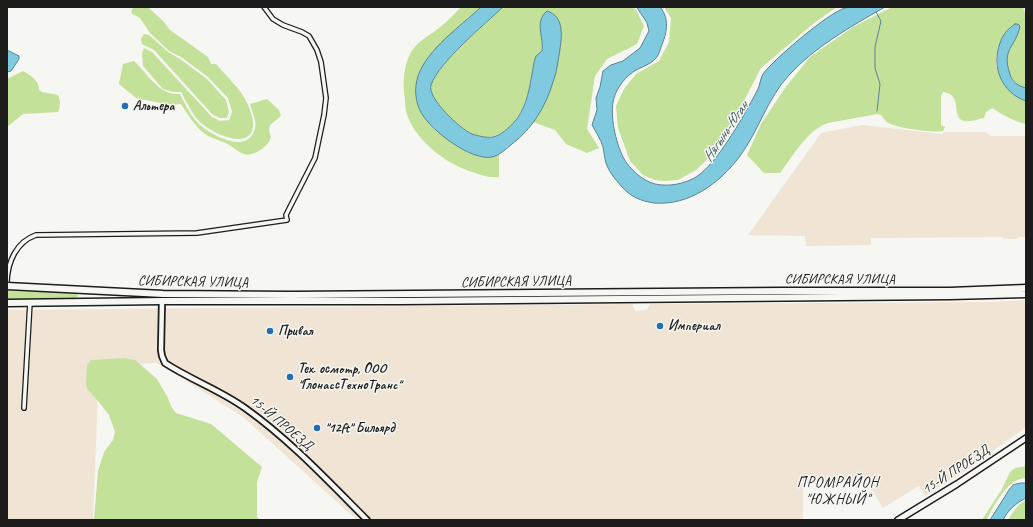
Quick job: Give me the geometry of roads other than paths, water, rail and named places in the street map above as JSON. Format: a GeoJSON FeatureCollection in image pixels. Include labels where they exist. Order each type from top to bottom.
{"type":"FeatureCollection","features":[{"type":"Feature","properties":{"kind":"main road","name":"СИБИРСКАЯ УЛИЦА"},"geometry":{"type":"LineString","coordinates":[[7,286],[110,292],[163,297]]}},
{"type":"Feature","properties":{"kind":"main road","name":"СИБИРСКАЯ УЛИЦА"},"geometry":{"type":"LineString","coordinates":[[402,298],[783,290],[950,291],[1026,288]]}},
{"type":"Feature","properties":{"kind":"main road"},"geometry":{"type":"LineString","coordinates":[[79,302],[82,296],[80,290]]}},
{"type":"Feature","properties":{"kind":"main road"},"geometry":{"type":"LineString","coordinates":[[783,290],[783,298]]}},
{"type":"Feature","properties":{"kind":"main road"},"geometry":{"type":"LineString","coordinates":[[110,292],[108,297],[110,302]]}},
{"type":"Feature","properties":{"kind":"main road","name":"СИБИРСКАЯ УЛИЦА"},"geometry":{"type":"LineString","coordinates":[[7,303],[110,302],[163,297],[292,295],[402,298],[783,298],[1026,294]]}},
{"type":"Feature","properties":{"kind":"main road","name":"15-Й ПРОЕЗД"},"geometry":{"type":"LineString","coordinates":[[898,520],[957,484],[1026,438]]}},
{"type":"Feature","properties":{"kind":"street"},"geometry":{"type":"LineString","coordinates":[[7,281],[9,266],[15,252],[22,242],[36,235],[197,233],[287,220],[286,215],[315,158],[326,98],[321,62],[317,50],[309,36],[273,19],[264,7]]}},
{"type":"Feature","properties":{"kind":"street","name":"15-Й ПРОЕЗД"},"geometry":{"type":"LineString","coordinates":[[163,297],[161,350],[163,360],[227,396],[258,417],[318,471],[367,520]]}},
{"type":"Feature","properties":{"kind":"street"},"geometry":{"type":"LineString","coordinates":[[24,408],[30,302]]}},
{"type":"Feature","properties":{"kind":"water"},"geometry":{"type":"Polygon","coordinates":[[[859,6],[885,7],[822,46],[789,75],[781,84],[769,104],[747,146],[732,166],[713,184],[691,197],[679,201],[654,203],[641,200],[633,196],[617,181],[608,167],[602,144],[592,125],[597,110],[596,98],[603,71],[611,65],[623,61],[640,48],[649,31],[647,23],[637,7],[660,7],[665,16],[666,31],[657,57],[652,62],[629,75],[617,90],[612,112],[614,128],[623,157],[633,170],[650,182],[666,185],[681,183],[696,177],[704,171],[730,138],[758,89],[763,74],[778,58],[814,27],[845,8],[859,6]]]}},
{"type":"Feature","properties":{"kind":"water"},"geometry":{"type":"Polygon","coordinates":[[[481,7],[503,7],[474,33],[443,66],[431,85],[431,91],[439,105],[453,120],[472,134],[482,137],[493,137],[499,135],[510,126],[521,112],[527,96],[536,56],[542,51],[540,25],[543,15],[547,11],[553,13],[561,27],[560,49],[556,74],[542,108],[532,124],[519,138],[503,152],[492,157],[483,157],[463,150],[443,136],[427,121],[422,114],[416,95],[418,76],[429,56],[445,38],[481,7]]]}},
{"type":"Feature","properties":{"kind":"water"},"geometry":{"type":"Polygon","coordinates":[[[1015,24],[1020,26],[1008,53],[1008,66],[1011,77],[1014,81],[1018,85],[1026,88],[1026,101],[1011,92],[1005,85],[998,70],[998,52],[1002,37],[1015,24]]]}},
{"type":"Feature","properties":{"kind":"water"},"geometry":{"type":"Polygon","coordinates":[[[7,50],[19,56],[19,59],[11,71],[7,72],[7,50]]]}},
{"type":"Feature","properties":{"kind":"water"},"geometry":{"type":"Polygon","coordinates":[[[1026,483],[1026,498],[1013,507],[1003,520],[990,520],[1013,485],[1026,483]]]}},
{"type":"Feature","properties":{"kind":"waterway"},"geometry":{"type":"LineString","coordinates":[[876,12],[881,21],[875,47],[875,68],[880,84],[877,111]]}},
{"type":"Feature","properties":{"kind":"place","name":"Альтера"},"geometry":{"type":"Point","coordinates":[125,106]}},
{"type":"Feature","properties":{"kind":"place","name":"Империал"},"geometry":{"type":"Point","coordinates":[660,326]}},
{"type":"Feature","properties":{"kind":"place","name":"Привал"},"geometry":{"type":"Point","coordinates":[270,331]}},
{"type":"Feature","properties":{"kind":"place","name":"Тех. осмотр, ООО \"ГлонассТехноТранс\""},"geometry":{"type":"Point","coordinates":[290,377]}},
{"type":"Feature","properties":{"kind":"place","name":"\"12ft\" Бильярд"},"geometry":{"type":"Point","coordinates":[317,428]}},
{"type":"Feature","properties":{"kind":"district","name":"ПРОМРАЙОН \"ЮЖНЫЙ\""},"geometry":{"type":"Point","coordinates":[838,492]}},
{"type":"Feature","properties":{"kind":"water label","name":"Нягынь-Юган"},"geometry":{"type":"Point","coordinates":[726,132]}}]}
